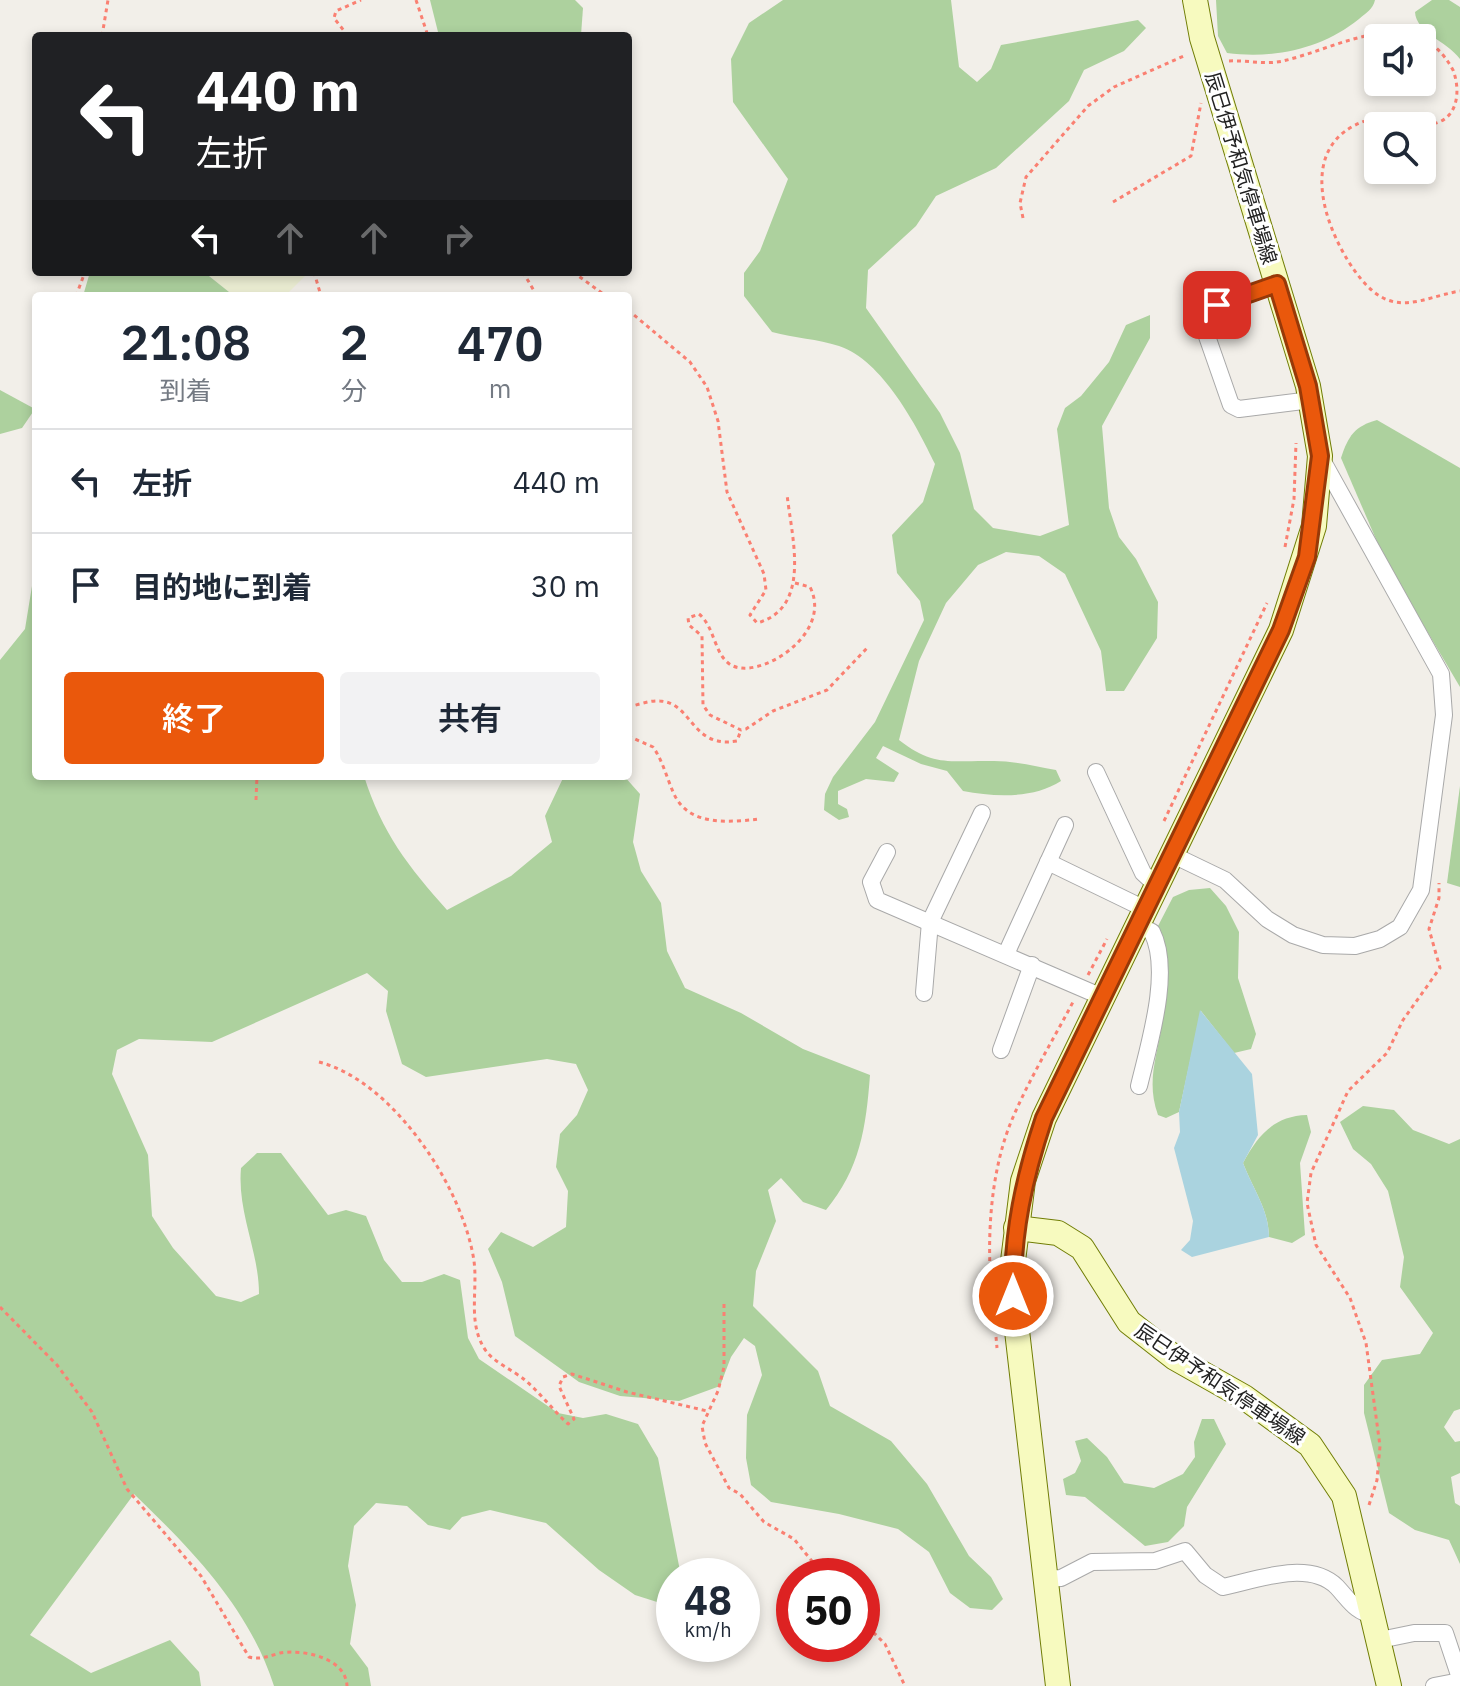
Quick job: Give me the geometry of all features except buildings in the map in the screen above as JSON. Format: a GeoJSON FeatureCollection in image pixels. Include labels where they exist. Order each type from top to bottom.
{"type":"FeatureCollection","features":[{"type":"Feature","properties":{"kind":"main road","name":"辰巳伊予和気停車場線"},"geometry":{"type":"LineString","coordinates":[[1058,1686],[1013,1296],[1016,1228],[1023,1181],[1090,992],[1141,916],[1157,886],[1291,604],[1314,526],[1320,456],[1311,400],[1209,64],[1195,0]]}},
{"type":"Feature","properties":{"kind":"main road","name":"辰巳伊予和気停車場線"},"geometry":{"type":"LineString","coordinates":[[1016,1228],[1072,1239],[1082,1248],[1129,1322],[1175,1358],[1244,1397],[1310,1445],[1344,1496],[1375,1616],[1389,1686]]}},
{"type":"Feature","properties":{"kind":"street"},"geometry":{"type":"LineString","coordinates":[[1277,284],[1204,311],[1202,322],[1231,405],[1239,409],[1311,400]]}},
{"type":"Feature","properties":{"kind":"street"},"geometry":{"type":"LineString","coordinates":[[1173,855],[1225,880],[1267,919],[1293,935],[1323,945],[1355,946],[1380,939],[1400,927],[1417,900],[1444,715],[1441,674],[1320,456]]}},
{"type":"Feature","properties":{"kind":"street"},"geometry":{"type":"LineString","coordinates":[[1096,772],[1143,873],[1157,886]]}},
{"type":"Feature","properties":{"kind":"street"},"geometry":{"type":"LineString","coordinates":[[924,993],[930,922],[982,813]]}},
{"type":"Feature","properties":{"kind":"street"},"geometry":{"type":"LineString","coordinates":[[1006,954],[1065,825]]}},
{"type":"Feature","properties":{"kind":"street"},"geometry":{"type":"LineString","coordinates":[[887,852],[871,882],[877,900],[1090,992]]}},
{"type":"Feature","properties":{"kind":"street"},"geometry":{"type":"LineString","coordinates":[[1048,862],[1141,916],[1152,932],[1160,954],[1160,982],[1139,1086]]}},
{"type":"Feature","properties":{"kind":"street"},"geometry":{"type":"LineString","coordinates":[[1001,1050],[1032,965]]}},
{"type":"Feature","properties":{"kind":"street"},"geometry":{"type":"LineString","coordinates":[[1047,1579],[1061,1578],[1092,1562],[1155,1561],[1185,1551],[1205,1575],[1223,1587],[1258,1578],[1317,1576],[1337,1587],[1360,1613],[1375,1616]]}},
{"type":"Feature","properties":{"kind":"street"},"geometry":{"type":"LineString","coordinates":[[1380,1640],[1414,1633],[1445,1633],[1460,1679],[1434,1686]]}},
{"type":"Feature","properties":{"kind":"path"},"geometry":{"type":"LineString","coordinates":[[103,32],[108,0]]}},
{"type":"Feature","properties":{"kind":"path"},"geometry":{"type":"LineString","coordinates":[[345,32],[334,18],[336,11],[361,0]]}},
{"type":"Feature","properties":{"kind":"path"},"geometry":{"type":"LineString","coordinates":[[416,0],[427,32]]}},
{"type":"Feature","properties":{"kind":"path"},"geometry":{"type":"LineString","coordinates":[[1023,218],[1020,203],[1026,177],[1088,106],[1114,87],[1209,64],[1282,61],[1381,27],[1418,32],[1436,44],[1456,74],[1458,92],[1454,109],[1448,117],[1430,125],[1399,118],[1367,121],[1356,126],[1337,142],[1324,166],[1323,209],[1354,269],[1364,283],[1382,296],[1398,304],[1412,305],[1460,291]]}},
{"type":"Feature","properties":{"kind":"path"},"geometry":{"type":"LineString","coordinates":[[1113,202],[1191,156],[1209,64]]}},
{"type":"Feature","properties":{"kind":"path"},"geometry":{"type":"LineString","coordinates":[[578,276],[600,292]]}},
{"type":"Feature","properties":{"kind":"path"},"geometry":{"type":"LineString","coordinates":[[632,313],[690,362],[707,387],[718,421],[727,492],[764,574],[766,590],[754,604],[752,621],[757,623],[772,617],[792,593],[795,583],[787,494]]}},
{"type":"Feature","properties":{"kind":"path"},"geometry":{"type":"LineString","coordinates":[[1284,553],[1294,499],[1297,435]]}},
{"type":"Feature","properties":{"kind":"path"},"geometry":{"type":"LineString","coordinates":[[741,730],[710,715],[703,705],[700,666],[704,645],[702,636],[689,625],[688,618],[699,614],[709,622],[723,659],[734,667],[751,667],[791,649],[809,633],[816,616],[815,598],[810,587],[795,583]]}},
{"type":"Feature","properties":{"kind":"path"},"geometry":{"type":"LineString","coordinates":[[1161,828],[1271,594]]}},
{"type":"Feature","properties":{"kind":"path"},"geometry":{"type":"LineString","coordinates":[[632,706],[660,701],[670,703],[700,734],[713,741],[737,741],[741,730],[773,711],[827,690],[869,646]]}},
{"type":"Feature","properties":{"kind":"path"},"geometry":{"type":"LineString","coordinates":[[632,738],[653,747],[676,799],[689,812],[716,821],[760,819]]}},
{"type":"Feature","properties":{"kind":"path"},"geometry":{"type":"LineString","coordinates":[[256,800],[257,780]]}},
{"type":"Feature","properties":{"kind":"path"},"geometry":{"type":"LineString","coordinates":[[1352,1522],[1367,1508],[1379,1462],[1366,1343],[1350,1298],[1316,1245],[1307,1203],[1311,1173],[1348,1091],[1387,1053],[1403,1020],[1440,968],[1429,929],[1440,887],[1438,879],[1424,866]]}},
{"type":"Feature","properties":{"kind":"path"},"geometry":{"type":"LineString","coordinates":[[992,1293],[989,1251],[1000,1159],[1011,1123],[1090,992],[1107,938]]}},
{"type":"Feature","properties":{"kind":"path"},"geometry":{"type":"LineString","coordinates":[[319,1062],[342,1068],[396,1109],[444,1179],[470,1243],[475,1325],[487,1352],[527,1382],[568,1424],[574,1419],[559,1386],[563,1377],[572,1374],[627,1392],[707,1411]]}},
{"type":"Feature","properties":{"kind":"path"},"geometry":{"type":"LineString","coordinates":[[724,1304],[724,1367],[718,1391],[702,1426],[705,1443],[729,1488],[740,1494],[764,1522],[794,1539],[809,1558]]}},
{"type":"Feature","properties":{"kind":"path"},"geometry":{"type":"LineString","coordinates":[[0,1307],[57,1365],[92,1412],[127,1489],[201,1576],[249,1657],[257,1659],[298,1652],[319,1657],[339,1665],[346,1673],[347,1686]]}},
{"type":"Feature","properties":{"kind":"path"},"geometry":{"type":"LineString","coordinates":[[996,1334],[997,1348]]}},
{"type":"Feature","properties":{"kind":"path"},"geometry":{"type":"LineString","coordinates":[[880,1639],[905,1686]]}},
{"type":"Feature","properties":{"kind":"green space"},"geometry":{"type":"Polygon","coordinates":[[[430,0],[575,0],[583,8],[581,32],[438,32],[430,0]]]}},
{"type":"Feature","properties":{"kind":"green space"},"geometry":{"type":"Polygon","coordinates":[[[783,0],[951,0],[959,67],[977,82],[991,69],[1001,45],[1138,20],[1146,28],[1124,51],[1084,70],[1069,101],[996,168],[936,196],[916,226],[868,270],[866,308],[940,413],[960,453],[974,509],[993,528],[1040,536],[1069,525],[1057,429],[1065,408],[1081,396],[1109,362],[1126,325],[1150,315],[1150,338],[1102,426],[1109,508],[1119,537],[1136,559],[1158,602],[1157,638],[1124,691],[1106,691],[1101,651],[1065,574],[1039,556],[1006,552],[978,565],[946,603],[919,661],[899,740],[923,755],[944,761],[1009,762],[1056,770],[1061,781],[1038,791],[1001,795],[963,791],[947,771],[921,764],[883,746],[876,758],[899,773],[894,782],[866,779],[838,791],[838,804],[847,809],[849,817],[839,820],[824,810],[825,794],[833,777],[875,722],[924,620],[920,601],[897,573],[892,535],[923,502],[935,464],[908,414],[884,379],[870,365],[839,346],[772,332],[744,296],[744,273],[760,251],[788,179],[733,102],[731,59],[749,23],[783,0]]]}},
{"type":"Feature","properties":{"kind":"green space"},"geometry":{"type":"Polygon","coordinates":[[[1216,0],[1375,0],[1359,19],[1313,45],[1280,53],[1245,54],[1227,53],[1218,36],[1216,0]]]}},
{"type":"Feature","properties":{"kind":"green space"},"geometry":{"type":"Polygon","coordinates":[[[1432,0],[1449,0],[1460,7],[1460,59],[1436,38],[1436,24],[1420,24],[1415,12],[1432,0]]]}},
{"type":"Feature","properties":{"kind":"green space"},"geometry":{"type":"Polygon","coordinates":[[[89,276],[209,276],[229,292],[84,292],[89,276]]]}},
{"type":"Feature","properties":{"kind":"green space"},"geometry":{"type":"Polygon","coordinates":[[[209,276],[305,276],[289,292],[229,292],[209,276]]]}},
{"type":"Feature","properties":{"kind":"green space"},"geometry":{"type":"Polygon","coordinates":[[[0,390],[32,407],[32,413],[22,428],[0,434],[0,390]]]}},
{"type":"Feature","properties":{"kind":"green space"},"geometry":{"type":"Polygon","coordinates":[[[1377,420],[1460,468],[1460,687],[1385,560],[1341,458],[1353,433],[1377,420]]]}},
{"type":"Feature","properties":{"kind":"green space"},"geometry":{"type":"Polygon","coordinates":[[[32,586],[32,780],[365,780],[379,815],[398,848],[447,910],[511,876],[552,842],[545,816],[562,780],[628,780],[640,794],[633,842],[641,871],[661,903],[667,951],[685,988],[741,1013],[803,1049],[870,1075],[863,1130],[854,1163],[826,1210],[803,1202],[781,1178],[768,1190],[776,1221],[756,1271],[753,1306],[818,1371],[830,1406],[891,1441],[927,1484],[969,1556],[991,1577],[1003,1599],[992,1610],[970,1608],[950,1593],[929,1552],[898,1529],[839,1514],[771,1502],[751,1485],[746,1458],[747,1415],[762,1375],[755,1346],[744,1338],[731,1357],[720,1386],[679,1401],[620,1396],[579,1382],[515,1336],[502,1282],[488,1249],[501,1232],[533,1247],[566,1227],[568,1191],[556,1167],[560,1134],[577,1115],[588,1090],[576,1064],[547,1059],[426,1077],[402,1064],[386,1011],[388,991],[367,973],[212,1042],[139,1039],[117,1050],[112,1074],[148,1155],[152,1216],[173,1248],[216,1296],[241,1302],[259,1294],[256,1262],[242,1200],[241,1168],[257,1153],[281,1153],[328,1215],[346,1210],[366,1216],[384,1260],[402,1282],[422,1282],[444,1274],[460,1280],[468,1338],[479,1359],[558,1413],[583,1418],[606,1414],[638,1424],[658,1458],[677,1558],[656,1558],[656,1602],[635,1595],[599,1570],[546,1523],[490,1510],[462,1517],[450,1530],[428,1525],[407,1506],[376,1503],[354,1526],[348,1566],[356,1605],[350,1644],[368,1668],[371,1686],[274,1686],[250,1631],[234,1606],[197,1559],[134,1494],[30,1635],[91,1673],[170,1640],[199,1672],[201,1686],[0,1686],[0,660],[25,629],[32,586]]]}},
{"type":"Feature","properties":{"kind":"green space"},"geometry":{"type":"Polygon","coordinates":[[[1460,786],[1460,887],[1447,883],[1460,786]]]}},
{"type":"Feature","properties":{"kind":"green space"},"geometry":{"type":"Polygon","coordinates":[[[1210,888],[1226,906],[1239,932],[1238,978],[1256,1034],[1251,1049],[1234,1053],[1201,1011],[1179,1112],[1166,1118],[1158,1115],[1153,1092],[1165,987],[1165,962],[1158,926],[1173,897],[1189,890],[1210,888]]]}},
{"type":"Feature","properties":{"kind":"green space"},"geometry":{"type":"Polygon","coordinates":[[[1363,1106],[1394,1110],[1413,1130],[1449,1144],[1460,1139],[1460,1409],[1454,1411],[1444,1427],[1455,1442],[1460,1441],[1460,1473],[1451,1477],[1455,1503],[1460,1506],[1460,1564],[1449,1540],[1415,1530],[1389,1513],[1364,1413],[1364,1385],[1382,1360],[1420,1354],[1433,1333],[1400,1287],[1404,1257],[1388,1191],[1371,1164],[1353,1149],[1340,1122],[1363,1106]]]}},
{"type":"Feature","properties":{"kind":"green space"},"geometry":{"type":"Polygon","coordinates":[[[1307,1115],[1311,1132],[1300,1163],[1305,1235],[1292,1243],[1269,1237],[1263,1209],[1243,1163],[1261,1136],[1276,1123],[1307,1115]]]}},
{"type":"Feature","properties":{"kind":"green space"},"geometry":{"type":"Polygon","coordinates":[[[1202,1419],[1214,1419],[1226,1444],[1187,1507],[1184,1526],[1168,1542],[1145,1546],[1085,1497],[1066,1495],[1063,1479],[1075,1473],[1081,1461],[1075,1441],[1087,1438],[1107,1457],[1124,1483],[1154,1488],[1183,1474],[1195,1457],[1194,1442],[1202,1419]]]}},
{"type":"Feature","properties":{"kind":"water"},"geometry":{"type":"Polygon","coordinates":[[[1200,1010],[1252,1074],[1258,1135],[1243,1163],[1263,1209],[1269,1237],[1192,1257],[1181,1250],[1190,1240],[1193,1221],[1174,1148],[1180,1132],[1179,1112],[1200,1010]]]}},
{"type":"Feature","properties":{"kind":"route"},"geometry":{"type":"LineString","coordinates":[[1013,1296],[1013,1261],[1023,1181],[1044,1118],[1100,996],[1173,855],[1281,630],[1307,557],[1314,526],[1320,456],[1314,416],[1277,284],[1217,305]]}}]}
